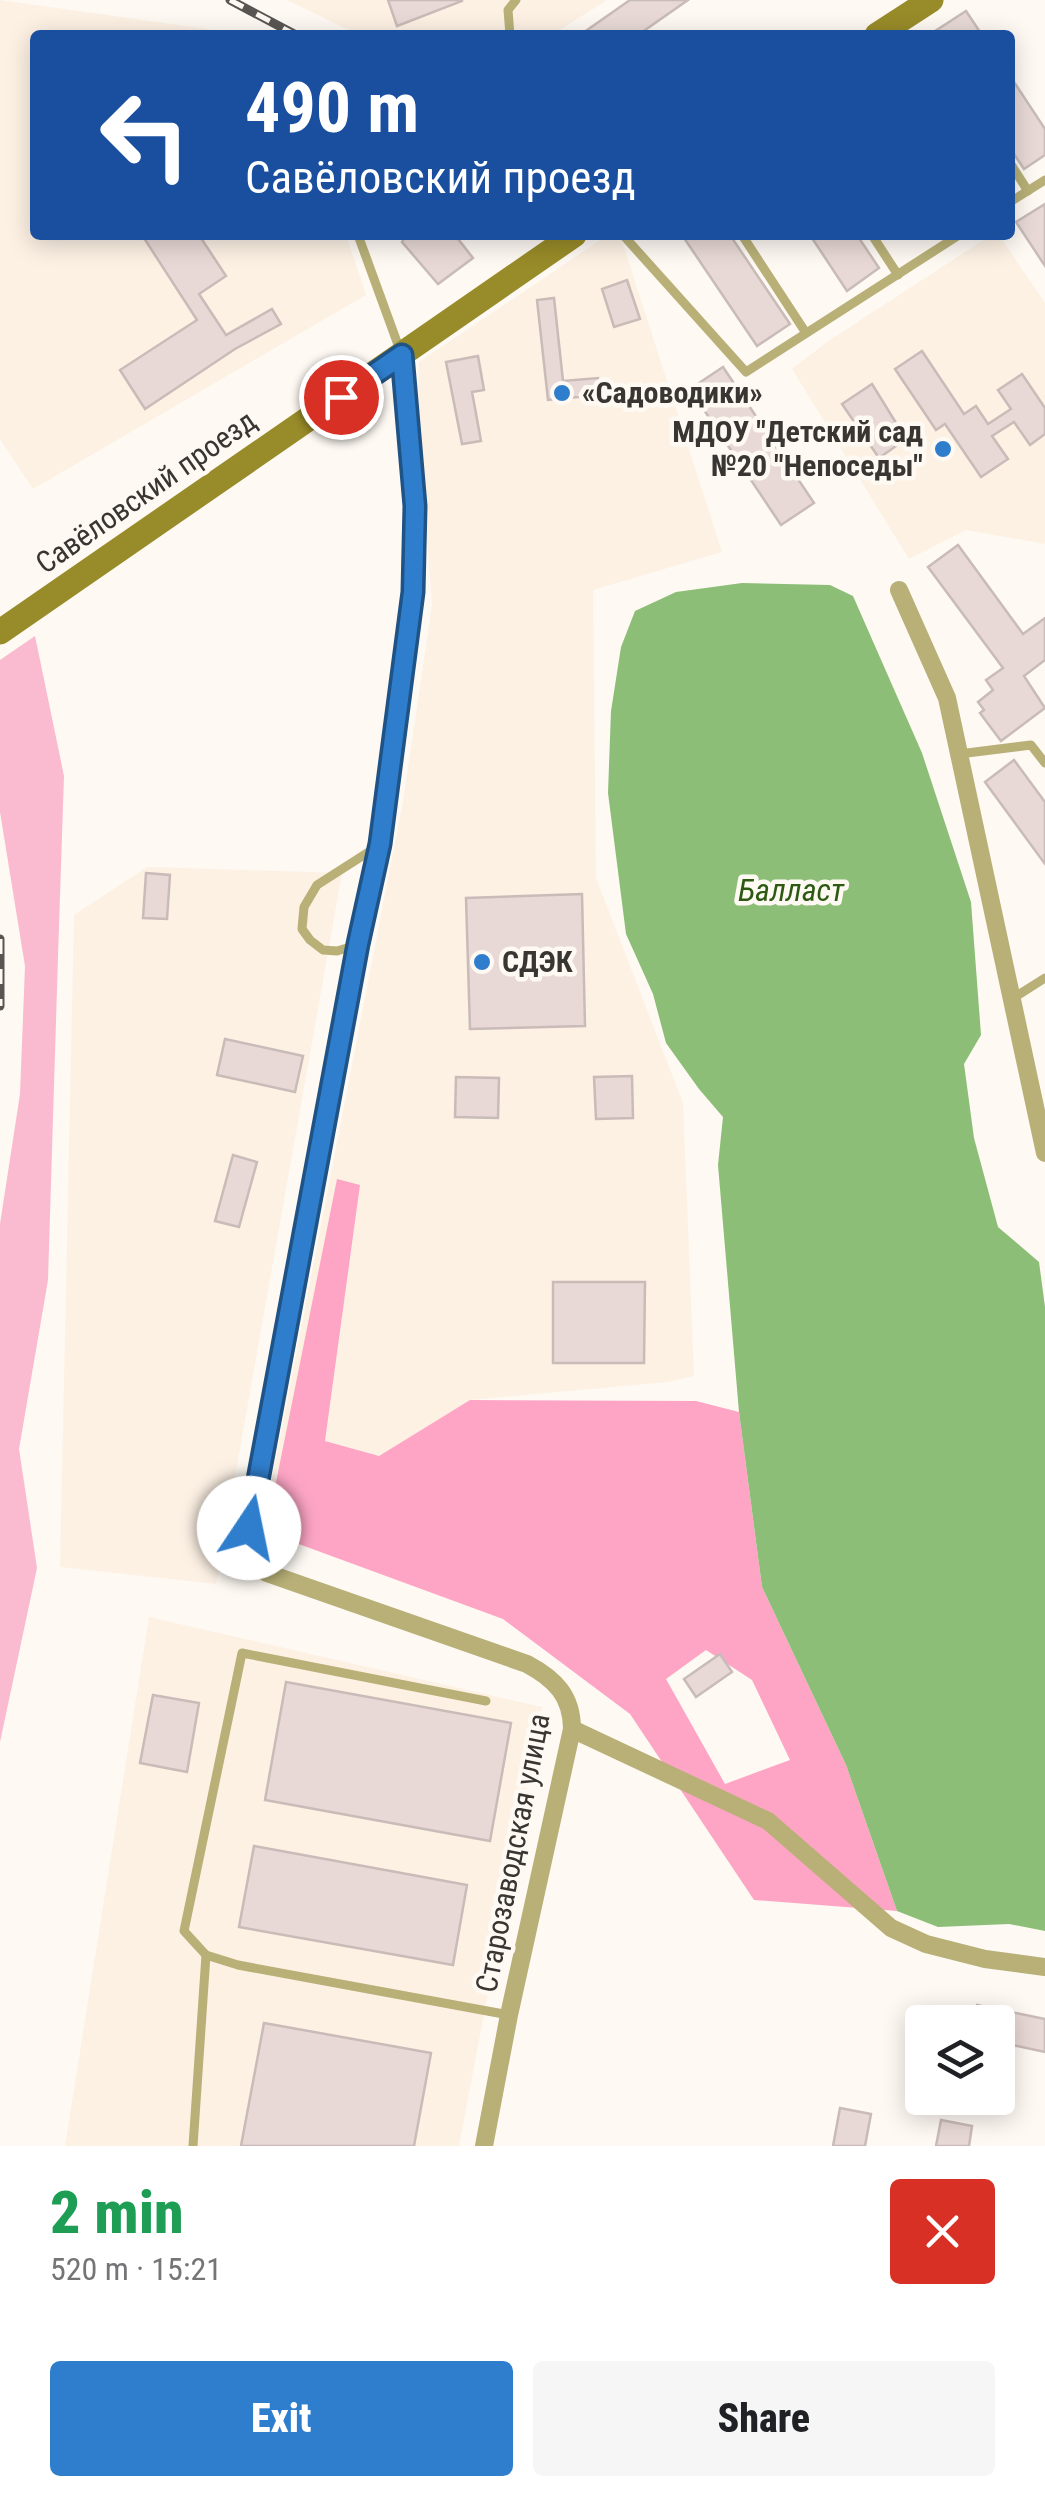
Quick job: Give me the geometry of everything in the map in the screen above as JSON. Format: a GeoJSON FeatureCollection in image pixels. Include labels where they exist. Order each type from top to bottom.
{"type":"FeatureCollection","features":[{"type":"Feature","properties":{"kind":"main road"},"geometry":{"type":"LineString","coordinates":[[885,30],[931,0]]}},
{"type":"Feature","properties":{"kind":"main road","name":"Савёловский проезд"},"geometry":{"type":"LineString","coordinates":[[0,632],[567,240]]}},
{"type":"Feature","properties":{"kind":"street","name":"Старозаводская улица"},"geometry":{"type":"LineString","coordinates":[[402,355],[415,506],[413,592],[380,844],[249,1528],[250,1552],[267,1573],[528,1664],[551,1680],[568,1699],[572,1729],[484,2146]]}},
{"type":"Feature","properties":{"kind":"street"},"geometry":{"type":"LineString","coordinates":[[900,590],[947,698],[1045,1153]]}},
{"type":"Feature","properties":{"kind":"street"},"geometry":{"type":"LineString","coordinates":[[572,1729],[768,1821],[891,1928],[926,1944],[985,1959],[1045,1967]]}},
{"type":"Feature","properties":{"kind":"lane"},"geometry":{"type":"LineString","coordinates":[[510,30],[508,10],[516,0]]}},
{"type":"Feature","properties":{"kind":"lane"},"geometry":{"type":"LineString","coordinates":[[1015,170],[1028,190]]}},
{"type":"Feature","properties":{"kind":"lane"},"geometry":{"type":"LineString","coordinates":[[1015,199],[1045,180]]}},
{"type":"Feature","properties":{"kind":"lane"},"geometry":{"type":"LineString","coordinates":[[360,240],[402,355]]}},
{"type":"Feature","properties":{"kind":"lane"},"geometry":{"type":"LineString","coordinates":[[627,240],[746,372],[951,240]]}},
{"type":"Feature","properties":{"kind":"lane"},"geometry":{"type":"LineString","coordinates":[[745,240],[806,333]]}},
{"type":"Feature","properties":{"kind":"lane"},"geometry":{"type":"LineString","coordinates":[[875,240],[898,274]]}},
{"type":"Feature","properties":{"kind":"lane"},"geometry":{"type":"LineString","coordinates":[[959,754],[1031,745],[1045,764]]}},
{"type":"Feature","properties":{"kind":"lane"},"geometry":{"type":"LineString","coordinates":[[358,944],[337,951],[323,950],[302,929],[304,907],[317,885],[380,844]]}},
{"type":"Feature","properties":{"kind":"lane"},"geometry":{"type":"LineString","coordinates":[[1012,999],[1045,978]]}},
{"type":"Feature","properties":{"kind":"lane"},"geometry":{"type":"LineString","coordinates":[[486,1701],[242,1653],[184,1931],[206,1955],[238,1966],[509,2015]]}},
{"type":"Feature","properties":{"kind":"lane"},"geometry":{"type":"LineString","coordinates":[[192,2146],[206,1955]]}},
{"type":"Feature","properties":{"kind":"shaded area"},"geometry":{"type":"Polygon","coordinates":[[[0,0],[214,30],[30,30],[30,240],[348,240],[366,295],[33,489],[0,439],[0,0]]]}},
{"type":"Feature","properties":{"kind":"shaded area"},"geometry":{"type":"Polygon","coordinates":[[[287,0],[607,0],[560,30],[349,30],[287,0]]]}},
{"type":"Feature","properties":{"kind":"shaded area"},"geometry":{"type":"Polygon","coordinates":[[[601,240],[622,240],[722,552],[593,590],[596,878],[683,1103],[694,1376],[668,1382],[470,1400],[379,1456],[325,1441],[360,1186],[337,1180],[284,1449],[259,1546],[403,801],[432,605],[418,411],[419,362],[601,240]]]}},
{"type":"Feature","properties":{"kind":"shaded area","name":"МДОУ \"Детский сад №20 \"Непоседы\""},"geometry":{"type":"Polygon","coordinates":[[[983,240],[1002,240],[1045,303],[1045,544],[966,530],[909,559],[792,369],[983,240]]]}},
{"type":"Feature","properties":{"kind":"shaded area"},"geometry":{"type":"Polygon","coordinates":[[[35,636],[64,776],[48,1280],[19,1449],[37,1568],[0,1742],[0,1224],[20,1094],[25,966],[0,812],[0,660],[35,636]]]}},
{"type":"Feature","properties":{"kind":"shaded area"},"geometry":{"type":"Polygon","coordinates":[[[147,867],[342,873],[216,1584],[60,1567],[74,915],[147,867]]]}},
{"type":"Feature","properties":{"kind":"shaded area"},"geometry":{"type":"Polygon","coordinates":[[[337,1179],[360,1185],[325,1441],[379,1456],[470,1400],[696,1401],[739,1412],[762,1587],[846,1765],[897,1911],[754,1900],[630,1714],[503,1619],[266,1532],[337,1179]],[[706,1650],[666,1679],[725,1784],[790,1760],[752,1680],[706,1650]]]}},
{"type":"Feature","properties":{"kind":"shaded area"},"geometry":{"type":"Polygon","coordinates":[[[149,1617],[542,1707],[459,2146],[65,2146],[149,1617]]]}},
{"type":"Feature","properties":{"kind":"water","name":"Балласт"},"geometry":{"type":"Polygon","coordinates":[[[742,583],[830,585],[853,596],[922,753],[971,902],[981,1035],[964,1064],[974,1138],[998,1227],[1039,1262],[1045,1307],[1045,1931],[1009,1924],[938,1927],[897,1911],[846,1765],[762,1587],[739,1412],[718,1165],[723,1117],[666,1043],[653,994],[626,934],[608,793],[611,711],[621,647],[635,611],[676,592],[742,583]]]}},
{"type":"Feature","properties":{"kind":"building"},"geometry":{"type":"Polygon","coordinates":[[[388,0],[462,0],[462,1],[397,26],[388,0]]]}},
{"type":"Feature","properties":{"kind":"building"},"geometry":{"type":"Polygon","coordinates":[[[630,0],[688,0],[645,30],[587,30],[630,0]]]}},
{"type":"Feature","properties":{"kind":"building"},"geometry":{"type":"Polygon","coordinates":[[[966,11],[979,30],[937,30],[966,11]]]}},
{"type":"Feature","properties":{"kind":"building"},"geometry":{"type":"Polygon","coordinates":[[[1015,84],[1045,129],[1045,155],[1024,169],[1015,156],[1015,84]]]}},
{"type":"Feature","properties":{"kind":"building"},"geometry":{"type":"Polygon","coordinates":[[[1045,204],[1045,266],[1016,222],[1045,204]]]}},
{"type":"Feature","properties":{"kind":"building"},"geometry":{"type":"Polygon","coordinates":[[[145,240],[202,240],[226,276],[199,294],[226,335],[272,309],[281,324],[235,349],[145,409],[120,370],[197,320],[145,240]]]}},
{"type":"Feature","properties":{"kind":"building"},"geometry":{"type":"Polygon","coordinates":[[[459,240],[473,258],[438,284],[402,242],[459,240]]]}},
{"type":"Feature","properties":{"kind":"building"},"geometry":{"type":"Polygon","coordinates":[[[685,240],[733,240],[790,324],[757,346],[685,240]]]}},
{"type":"Feature","properties":{"kind":"building"},"geometry":{"type":"Polygon","coordinates":[[[813,240],[860,240],[879,268],[847,291],[813,240]]]}},
{"type":"Feature","properties":{"kind":"building"},"geometry":{"type":"Polygon","coordinates":[[[627,280],[640,319],[614,327],[602,289],[627,280]]]}},
{"type":"Feature","properties":{"kind":"building"},"geometry":{"type":"Polygon","coordinates":[[[554,298],[563,381],[598,378],[600,395],[548,400],[537,300],[554,298]]]}},
{"type":"Feature","properties":{"kind":"building"},"geometry":{"type":"Polygon","coordinates":[[[922,351],[964,414],[976,406],[988,424],[1011,409],[998,390],[1022,374],[1045,408],[1045,434],[1030,445],[1014,422],[992,436],[1008,459],[981,477],[945,424],[936,430],[895,369],[922,351]]]}},
{"type":"Feature","properties":{"kind":"building"},"geometry":{"type":"Polygon","coordinates":[[[478,356],[484,390],[472,392],[481,441],[462,444],[446,362],[478,356]]]}},
{"type":"Feature","properties":{"kind":"building"},"geometry":{"type":"Polygon","coordinates":[[[723,367],[814,503],[781,525],[690,389],[723,367]]]}},
{"type":"Feature","properties":{"kind":"building"},"geometry":{"type":"Polygon","coordinates":[[[872,384],[906,439],[879,458],[842,404],[872,384]]]}},
{"type":"Feature","properties":{"kind":"building"},"geometry":{"type":"Polygon","coordinates":[[[958,545],[1023,634],[1045,618],[1045,660],[1024,676],[1045,708],[1001,741],[980,713],[984,710],[978,702],[993,690],[986,680],[1003,668],[928,567],[958,545]]]}},
{"type":"Feature","properties":{"kind":"building"},"geometry":{"type":"Polygon","coordinates":[[[1014,760],[1045,802],[1045,864],[985,782],[1014,760]]]}},
{"type":"Feature","properties":{"kind":"building"},"geometry":{"type":"Polygon","coordinates":[[[146,873],[170,875],[167,919],[143,918],[146,873]]]}},
{"type":"Feature","properties":{"kind":"building"},"geometry":{"type":"Polygon","coordinates":[[[582,894],[585,1026],[470,1029],[466,898],[582,894]]]}},
{"type":"Feature","properties":{"kind":"building"},"geometry":{"type":"Polygon","coordinates":[[[225,1039],[303,1056],[295,1092],[217,1075],[225,1039]]]}},
{"type":"Feature","properties":{"kind":"building"},"geometry":{"type":"Polygon","coordinates":[[[632,1076],[633,1118],[596,1119],[594,1077],[632,1076]]]}},
{"type":"Feature","properties":{"kind":"building"},"geometry":{"type":"Polygon","coordinates":[[[456,1077],[499,1078],[498,1118],[455,1117],[456,1077]]]}},
{"type":"Feature","properties":{"kind":"building"},"geometry":{"type":"Polygon","coordinates":[[[233,1155],[257,1162],[239,1227],[215,1221],[233,1155]]]}},
{"type":"Feature","properties":{"kind":"building"},"geometry":{"type":"Polygon","coordinates":[[[553,1282],[645,1282],[644,1363],[553,1363],[553,1282]]]}},
{"type":"Feature","properties":{"kind":"building"},"geometry":{"type":"Polygon","coordinates":[[[720,1654],[732,1672],[696,1697],[684,1679],[720,1654]]]}},
{"type":"Feature","properties":{"kind":"building"},"geometry":{"type":"Polygon","coordinates":[[[286,1682],[511,1723],[490,1841],[265,1800],[286,1682]]]}},
{"type":"Feature","properties":{"kind":"building"},"geometry":{"type":"Polygon","coordinates":[[[153,1695],[199,1703],[187,1772],[140,1763],[153,1695]]]}},
{"type":"Feature","properties":{"kind":"building"},"geometry":{"type":"Polygon","coordinates":[[[254,1846],[467,1885],[453,1965],[239,1927],[254,1846]]]}},
{"type":"Feature","properties":{"kind":"building"},"geometry":{"type":"Polygon","coordinates":[[[1015,2013],[1045,2019],[1045,2052],[1015,2046],[1015,2013]]]}},
{"type":"Feature","properties":{"kind":"building"},"geometry":{"type":"Polygon","coordinates":[[[264,2023],[431,2053],[414,2146],[241,2146],[264,2023]]]}},
{"type":"Feature","properties":{"kind":"building"},"geometry":{"type":"Polygon","coordinates":[[[840,2108],[871,2114],[865,2146],[833,2146],[840,2108]]]}},
{"type":"Feature","properties":{"kind":"building"},"geometry":{"type":"Polygon","coordinates":[[[941,2120],[972,2126],[969,2146],[936,2146],[941,2120]]]}},
{"type":"Feature","properties":{"kind":"railway"},"geometry":{"type":"LineString","coordinates":[[230,0],[287,30]]}},
{"type":"Feature","properties":{"kind":"railway"},"geometry":{"type":"LineString","coordinates":[[0,939],[0,1006]]}},
{"type":"Feature","properties":{"kind":"place","name":"«Садоводики»"},"geometry":{"type":"Point","coordinates":[562,393]}},
{"type":"Feature","properties":{"kind":"place","name":"МДОУ \"Детский сад №20 \"Непоседы\""},"geometry":{"type":"Point","coordinates":[943,449]}},
{"type":"Feature","properties":{"kind":"place","name":"СДЭК"},"geometry":{"type":"Point","coordinates":[482,962]}},
{"type":"Feature","properties":{"kind":"route"},"geometry":{"type":"LineString","coordinates":[[249,1528],[380,844],[413,592],[415,506],[402,355],[341,397]]}}]}
